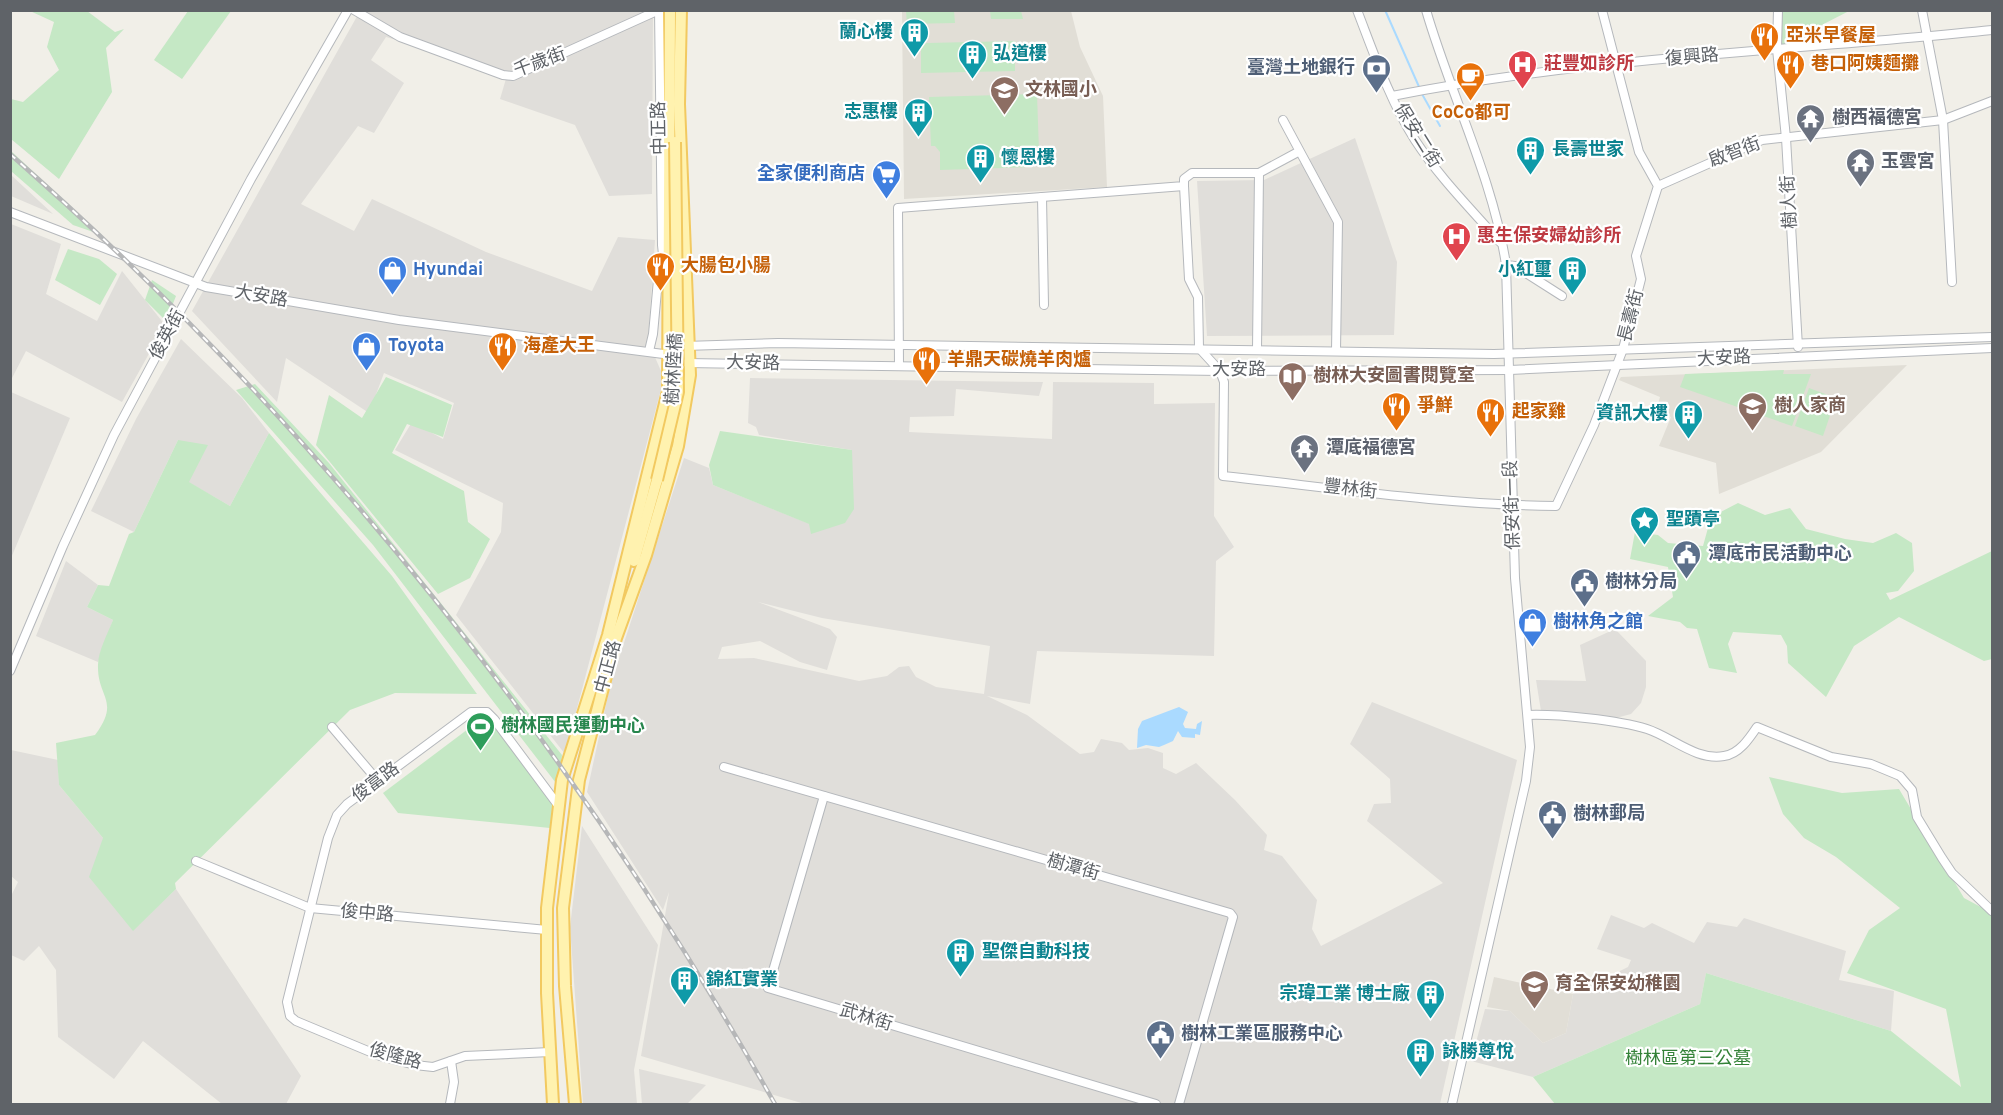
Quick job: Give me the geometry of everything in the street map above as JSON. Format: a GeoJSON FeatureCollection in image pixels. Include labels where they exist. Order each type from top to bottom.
{"type":"FeatureCollection","features":[{"type":"Feature","properties":{"kind":"main road","name":"樹林陸橋"},"geometry":{"type":"LineString","coordinates":[[670,10],[687,273]]}},
{"type":"Feature","properties":{"kind":"main road","name":"樹林陸橋"},"geometry":{"type":"LineString","coordinates":[[668,301],[681,10]]}},
{"type":"Feature","properties":{"kind":"main road","name":"樹林陸橋"},"geometry":{"type":"LineString","coordinates":[[612,637],[657,480],[678,392],[675,104]]}},
{"type":"Feature","properties":{"kind":"main road","name":"中正路"},"geometry":{"type":"LineString","coordinates":[[553,1104],[547,930],[558,805],[566,765],[612,637],[646,555],[678,446],[689,364],[687,273]]}},
{"type":"Feature","properties":{"kind":"main road","name":"中正路"},"geometry":{"type":"LineString","coordinates":[[575,1104],[565,986],[563,908],[579,780],[668,392],[668,301]]}},
{"type":"Feature","properties":{"kind":"main road"},"geometry":{"type":"LineString","coordinates":[[556,820],[573,824]]}},
{"type":"Feature","properties":{"kind":"street","name":"俊英街"},"geometry":{"type":"LineString","coordinates":[[10,671],[63,546],[114,435],[251,179],[348,10]]}},
{"type":"Feature","properties":{"kind":"street","name":"千歲街"},"geometry":{"type":"LineString","coordinates":[[354,10],[400,37],[502,75],[513,76],[659,10]]}},
{"type":"Feature","properties":{"kind":"street","name":"中正路"},"geometry":{"type":"LineString","coordinates":[[659,10],[662,245]]}},
{"type":"Feature","properties":{"kind":"street","name":"保安二街"},"geometry":{"type":"LineString","coordinates":[[1357,10],[1392,96],[1415,139],[1436,168],[1503,245]]}},
{"type":"Feature","properties":{"kind":"street","name":"保安街一段"},"geometry":{"type":"LineString","coordinates":[[1426,10],[1479,167],[1503,245],[1506,265],[1512,506],[1518,621],[1530,747],[1526,781],[1452,1104]]}},
{"type":"Feature","properties":{"kind":"street"},"geometry":{"type":"LineString","coordinates":[[1602,10],[1639,152],[1658,186]]}},
{"type":"Feature","properties":{"kind":"street","name":"樹人街"},"geometry":{"type":"LineString","coordinates":[[1778,10],[1777,49],[1786,138],[1799,356]]}},
{"type":"Feature","properties":{"kind":"street"},"geometry":{"type":"LineString","coordinates":[[1922,10],[1942,120],[1952,282]]}},
{"type":"Feature","properties":{"kind":"street","name":"復興路"},"geometry":{"type":"LineString","coordinates":[[1392,96],[1450,85],[1615,64],[1992,30]]}},
{"type":"Feature","properties":{"kind":"street","name":"啟智街"},"geometry":{"type":"LineString","coordinates":[[1658,186],[1762,140],[1942,120],[1992,101]]}},
{"type":"Feature","properties":{"kind":"street"},"geometry":{"type":"LineString","coordinates":[[1283,120],[1298,152],[1338,222],[1335,351]]}},
{"type":"Feature","properties":{"kind":"street"},"geometry":{"type":"LineString","coordinates":[[1220,371],[1199,348],[1198,297],[1189,279],[1184,179],[1192,173],[1259,172],[1298,152]]}},
{"type":"Feature","properties":{"kind":"street"},"geometry":{"type":"LineString","coordinates":[[1257,350],[1259,172]]}},
{"type":"Feature","properties":{"kind":"street"},"geometry":{"type":"LineString","coordinates":[[899,366],[898,208],[1184,186]]}},
{"type":"Feature","properties":{"kind":"street","name":"長壽街"},"geometry":{"type":"LineString","coordinates":[[1512,506],[1556,506],[1594,425],[1623,349],[1641,279],[1636,256],[1658,186]]}},
{"type":"Feature","properties":{"kind":"street"},"geometry":{"type":"LineString","coordinates":[[1042,197],[1044,305]]}},
{"type":"Feature","properties":{"kind":"street","name":"大安路"},"geometry":{"type":"LineString","coordinates":[[10,212],[196,283],[399,320],[667,353],[689,364],[1220,371],[1510,370],[1992,348]]}},
{"type":"Feature","properties":{"kind":"street"},"geometry":{"type":"LineString","coordinates":[[662,245],[668,301]]}},
{"type":"Feature","properties":{"kind":"street"},"geometry":{"type":"LineString","coordinates":[[649,351],[662,245]]}},
{"type":"Feature","properties":{"kind":"street"},"geometry":{"type":"LineString","coordinates":[[1506,265],[1515,266],[1562,296]]}},
{"type":"Feature","properties":{"kind":"street","name":"大安路"},"geometry":{"type":"LineString","coordinates":[[667,353],[689,345],[899,345],[1510,354],[1992,336]]}},
{"type":"Feature","properties":{"kind":"street","name":"豐林街"},"geometry":{"type":"LineString","coordinates":[[1220,371],[1224,382],[1223,476],[1443,501],[1512,506]]}},
{"type":"Feature","properties":{"kind":"street","name":"俊富路"},"geometry":{"type":"LineString","coordinates":[[286,1009],[331,826],[347,804],[471,712],[479,710],[488,712],[495,719],[558,805]]}},
{"type":"Feature","properties":{"kind":"street"},"geometry":{"type":"LineString","coordinates":[[1528,715],[1617,723],[1647,729],[1709,757],[1733,754],[1749,740],[1757,727],[1831,757],[1884,769],[1907,782],[1912,790],[1917,817],[1942,858],[1952,873],[1992,911]]}},
{"type":"Feature","properties":{"kind":"street"},"geometry":{"type":"LineString","coordinates":[[332,728],[378,781]]}},
{"type":"Feature","properties":{"kind":"street","name":"樹潭街"},"geometry":{"type":"LineString","coordinates":[[724,767],[1230,913],[1233,917],[1179,1104]]}},
{"type":"Feature","properties":{"kind":"street","name":"武林街"},"geometry":{"type":"LineString","coordinates":[[824,796],[768,988],[1155,1104]]}},
{"type":"Feature","properties":{"kind":"street","name":"俊中路"},"geometry":{"type":"LineString","coordinates":[[196,861],[310,908],[547,930]]}},
{"type":"Feature","properties":{"kind":"street","name":"俊隆路"},"geometry":{"type":"LineString","coordinates":[[286,1009],[296,1021],[380,1056],[415,1065],[433,1067],[465,1056],[550,1052]]}},
{"type":"Feature","properties":{"kind":"street"},"geometry":{"type":"LineString","coordinates":[[450,1104],[454,1082],[451,1061]]}},
{"type":"Feature","properties":{"kind":"shaded area"},"geometry":{"type":"Polygon","coordinates":[[[360,11],[653,11],[652,194],[609,196],[575,125],[500,99],[508,72],[386,37],[371,60],[404,83],[374,133],[358,126],[301,204],[354,231],[372,199],[486,252],[592,291],[618,237],[655,240],[648,341],[664,378],[565,754],[456,615],[501,532],[503,503],[395,450],[412,422],[443,439],[454,403],[384,373],[369,413],[286,358],[277,402],[192,311],[360,11]]]}},
{"type":"Feature","properties":{"kind":"shaded area","name":"文林國小"},"geometry":{"type":"Polygon","coordinates":[[[902,11],[1071,11],[1080,47],[1103,96],[1107,187],[904,199],[902,11]]]}},
{"type":"Feature","properties":{"kind":"shaded area"},"geometry":{"type":"Polygon","coordinates":[[[1355,138],[1397,262],[1394,335],[1207,336],[1197,181],[1264,180],[1355,138]]]}},
{"type":"Feature","properties":{"kind":"shaded area"},"geometry":{"type":"Polygon","coordinates":[[[11,175],[53,214],[11,196],[11,175]]]}},
{"type":"Feature","properties":{"kind":"shaded area"},"geometry":{"type":"Polygon","coordinates":[[[11,224],[61,244],[46,294],[97,321],[122,271],[165,325],[122,402],[26,351],[11,380],[11,224]]]}},
{"type":"Feature","properties":{"kind":"shaded area"},"geometry":{"type":"Polygon","coordinates":[[[181,339],[242,398],[269,433],[230,506],[188,482],[178,440],[134,532],[91,511],[136,419],[181,339]]]}},
{"type":"Feature","properties":{"kind":"shaded area","name":"樹人家商"},"geometry":{"type":"Polygon","coordinates":[[[1907,365],[1821,452],[1719,494],[1716,463],[1659,446],[1671,417],[1656,411],[1660,397],[1619,380],[1621,377],[1907,365]]]}},
{"type":"Feature","properties":{"kind":"shaded area"},"geometry":{"type":"Polygon","coordinates":[[[750,378],[1043,382],[1039,396],[956,389],[954,416],[910,417],[909,432],[1052,439],[1053,382],[1154,383],[1154,404],[1215,403],[1214,516],[1234,547],[1216,561],[1214,656],[1037,651],[1030,704],[987,696],[1027,715],[1080,754],[1094,752],[1101,739],[1122,743],[1129,750],[1148,748],[1163,753],[1163,768],[1176,774],[1196,763],[1267,835],[1264,850],[1282,856],[1317,900],[1312,929],[1321,946],[1443,883],[1367,821],[1374,804],[1391,803],[1390,779],[1350,744],[1372,702],[1517,760],[1440,1104],[805,1104],[641,1056],[669,892],[663,910],[587,792],[610,686],[684,458],[709,468],[713,485],[810,524],[852,450],[759,435],[756,427],[748,423],[750,378]],[[758,602],[830,629],[837,637],[827,670],[800,662],[760,641],[722,647],[718,659],[754,658],[859,681],[887,676],[899,667],[909,666],[916,677],[936,687],[984,694],[990,646],[822,618],[758,602]]]}},
{"type":"Feature","properties":{"kind":"shaded area"},"geometry":{"type":"Polygon","coordinates":[[[11,392],[70,418],[11,558],[11,392]]]}},
{"type":"Feature","properties":{"kind":"shaded area"},"geometry":{"type":"Polygon","coordinates":[[[66,561],[98,585],[87,607],[113,620],[98,662],[36,636],[66,561]]]}},
{"type":"Feature","properties":{"kind":"shaded area"},"geometry":{"type":"Polygon","coordinates":[[[1615,629],[1646,661],[1646,687],[1641,703],[1631,714],[1616,718],[1541,711],[1536,680],[1586,681],[1580,645],[1615,629]]]}},
{"type":"Feature","properties":{"kind":"shaded area"},"geometry":{"type":"Polygon","coordinates":[[[11,750],[58,760],[59,785],[103,838],[133,930],[176,889],[301,1076],[286,1104],[222,1104],[143,1041],[114,1079],[58,1037],[56,970],[39,946],[24,961],[11,955],[10,898],[18,882],[11,876],[11,750]]]}},
{"type":"Feature","properties":{"kind":"shaded area"},"geometry":{"type":"Polygon","coordinates":[[[582,826],[658,945],[634,1070],[637,1104],[583,1104],[570,927],[582,826]]]}},
{"type":"Feature","properties":{"kind":"shaded area"},"geometry":{"type":"Polygon","coordinates":[[[1611,915],[1644,928],[1652,923],[1694,943],[1707,922],[1737,927],[1744,918],[1846,951],[1839,980],[1894,991],[1891,1031],[1706,973],[1700,1004],[1533,1077],[1471,1061],[1485,1009],[1510,1011],[1543,1043],[1566,1033],[1573,994],[1628,967],[1631,960],[1597,949],[1611,915]]]}},
{"type":"Feature","properties":{"kind":"shaded area","name":"育全保安幼稚園"},"geometry":{"type":"Polygon","coordinates":[[[1494,977],[1573,994],[1566,1033],[1543,1043],[1510,1011],[1487,1007],[1494,977]]]}},
{"type":"Feature","properties":{"kind":"shaded area"},"geometry":{"type":"Polygon","coordinates":[[[639,1069],[706,1085],[687,1104],[642,1104],[639,1069]]]}},
{"type":"Feature","properties":{"kind":"green space"},"geometry":{"type":"Polygon","coordinates":[[[30,11],[87,11],[115,32],[124,29],[106,48],[112,92],[59,179],[11,139],[11,99],[23,102],[59,70],[47,47],[54,22],[30,11]]]}},
{"type":"Feature","properties":{"kind":"green space"},"geometry":{"type":"Polygon","coordinates":[[[188,11],[231,11],[182,79],[154,60],[188,11]]]}},
{"type":"Feature","properties":{"kind":"green space"},"geometry":{"type":"Polygon","coordinates":[[[906,11],[954,11],[955,23],[907,24],[906,11]]]}},
{"type":"Feature","properties":{"kind":"green space"},"geometry":{"type":"Polygon","coordinates":[[[990,11],[1021,11],[1023,19],[991,19],[990,11]]]}},
{"type":"Feature","properties":{"kind":"green space"},"geometry":{"type":"Polygon","coordinates":[[[1781,11],[1849,11],[1781,46],[1781,11]]]}},
{"type":"Feature","properties":{"kind":"green space"},"geometry":{"type":"Polygon","coordinates":[[[1015,41],[1015,71],[921,73],[921,45],[1015,41]]]}},
{"type":"Feature","properties":{"kind":"green space"},"geometry":{"type":"Polygon","coordinates":[[[1037,94],[1039,151],[1030,152],[1030,167],[940,170],[940,152],[935,146],[931,146],[929,97],[1037,94]]]}},
{"type":"Feature","properties":{"kind":"green space"},"geometry":{"type":"Polygon","coordinates":[[[11,151],[102,235],[73,225],[11,171],[11,151]]]}},
{"type":"Feature","properties":{"kind":"green space"},"geometry":{"type":"Polygon","coordinates":[[[68,249],[99,259],[117,274],[100,305],[55,280],[68,249]]]}},
{"type":"Feature","properties":{"kind":"green space"},"geometry":{"type":"Polygon","coordinates":[[[152,280],[176,296],[166,321],[145,300],[152,280]]]}},
{"type":"Feature","properties":{"kind":"green space"},"geometry":{"type":"Polygon","coordinates":[[[1784,370],[1783,374],[1811,374],[1792,426],[1680,387],[1685,374],[1784,370]]]}},
{"type":"Feature","properties":{"kind":"green space"},"geometry":{"type":"Polygon","coordinates":[[[386,377],[452,405],[443,437],[407,424],[392,453],[464,491],[468,522],[490,539],[470,578],[438,594],[316,445],[329,395],[362,418],[386,377]]]}},
{"type":"Feature","properties":{"kind":"green space"},"geometry":{"type":"Polygon","coordinates":[[[255,384],[329,463],[562,755],[559,787],[373,545],[236,390],[255,384]]]}},
{"type":"Feature","properties":{"kind":"green space"},"geometry":{"type":"Polygon","coordinates":[[[1809,388],[1836,398],[1823,436],[1795,426],[1809,388]]]}},
{"type":"Feature","properties":{"kind":"green space"},"geometry":{"type":"Polygon","coordinates":[[[720,431],[852,450],[854,509],[845,523],[811,534],[809,524],[713,485],[709,465],[720,431]]]}},
{"type":"Feature","properties":{"kind":"green space"},"geometry":{"type":"Polygon","coordinates":[[[269,433],[392,576],[477,694],[395,693],[350,710],[175,883],[176,889],[133,931],[89,877],[103,838],[59,785],[56,743],[95,735],[106,714],[106,699],[99,676],[98,660],[113,620],[87,607],[98,585],[109,586],[129,534],[134,532],[178,440],[208,445],[189,482],[230,506],[269,433]]]}},
{"type":"Feature","properties":{"kind":"green space"},"geometry":{"type":"Polygon","coordinates":[[[1738,503],[1765,515],[1790,508],[1806,529],[1845,539],[1873,543],[1896,533],[1912,543],[1914,571],[1898,591],[1886,593],[1890,600],[1992,551],[1992,659],[1984,661],[1899,617],[1854,646],[1826,697],[1788,663],[1787,646],[1781,635],[1733,632],[1728,644],[1737,673],[1709,668],[1697,629],[1687,628],[1680,622],[1648,616],[1673,597],[1668,567],[1630,559],[1635,532],[1658,535],[1668,543],[1703,546],[1711,517],[1738,503]]]}},
{"type":"Feature","properties":{"kind":"green space","name":"樹林國民運動中心"},"geometry":{"type":"Polygon","coordinates":[[[492,711],[555,797],[550,828],[398,813],[383,793],[492,711]]]}},
{"type":"Feature","properties":{"kind":"green space","name":"樹林區第三公墓"},"geometry":{"type":"Polygon","coordinates":[[[1769,777],[1842,793],[1899,789],[1964,898],[1992,913],[1992,1104],[1555,1104],[1533,1077],[1700,1004],[1706,973],[1891,1031],[1961,1087],[1946,1009],[1847,973],[1869,930],[1900,908],[1836,857],[1804,838],[1783,814],[1769,777]]]}},
{"type":"Feature","properties":{"kind":"water"},"geometry":{"type":"Polygon","coordinates":[[[1179,707],[1188,712],[1183,724],[1185,728],[1196,729],[1197,724],[1202,721],[1200,735],[1195,734],[1195,738],[1182,737],[1178,731],[1173,741],[1164,745],[1159,747],[1146,745],[1137,748],[1138,729],[1142,721],[1179,707]]]}},
{"type":"Feature","properties":{"kind":"waterway"},"geometry":{"type":"LineString","coordinates":[[1385,10],[1420,89]]}},
{"type":"Feature","properties":{"kind":"waterway"},"geometry":{"type":"LineString","coordinates":[[1422,94],[1440,126]]}},
{"type":"Feature","properties":{"kind":"railway"},"geometry":{"type":"LineString","coordinates":[[10,154],[123,258],[231,366],[334,479],[433,597],[526,718],[614,843],[697,972],[775,1104]]}},
{"type":"Feature","properties":{"kind":"place","name":"蘭心樓"},"geometry":{"type":"Point","coordinates":[914,58]}},
{"type":"Feature","properties":{"kind":"place","name":"亞米早餐屋"},"geometry":{"type":"Point","coordinates":[1765,62]}},
{"type":"Feature","properties":{"kind":"place","name":"弘道樓"},"geometry":{"type":"Point","coordinates":[972,80]}},
{"type":"Feature","properties":{"kind":"place","name":"莊豐如診所"},"geometry":{"type":"Point","coordinates":[1523,90]}},
{"type":"Feature","properties":{"kind":"place","name":"巷口阿姨麵攤"},"geometry":{"type":"Point","coordinates":[1790,90]}},
{"type":"Feature","properties":{"kind":"place","name":"臺灣土地銀行"},"geometry":{"type":"Point","coordinates":[1376,94]}},
{"type":"Feature","properties":{"kind":"place","name":"CoCo都可"},"geometry":{"type":"Point","coordinates":[1471,102]}},
{"type":"Feature","properties":{"kind":"place","name":"文林國小"},"geometry":{"type":"Point","coordinates":[1004,116]}},
{"type":"Feature","properties":{"kind":"place","name":"志惠樓"},"geometry":{"type":"Point","coordinates":[919,138]}},
{"type":"Feature","properties":{"kind":"place","name":"樹西福德宮"},"geometry":{"type":"Point","coordinates":[1811,144]}},
{"type":"Feature","properties":{"kind":"place","name":"長壽世家"},"geometry":{"type":"Point","coordinates":[1531,176]}},
{"type":"Feature","properties":{"kind":"place","name":"懷恩樓"},"geometry":{"type":"Point","coordinates":[980,184]}},
{"type":"Feature","properties":{"kind":"place","name":"玉雲宮"},"geometry":{"type":"Point","coordinates":[1860,188]}},
{"type":"Feature","properties":{"kind":"place","name":"全家便利商店"},"geometry":{"type":"Point","coordinates":[886,200]}},
{"type":"Feature","properties":{"kind":"place","name":"惠生保安婦幼診所"},"geometry":{"type":"Point","coordinates":[1456,262]}},
{"type":"Feature","properties":{"kind":"place","name":"大腸包小腸"},"geometry":{"type":"Point","coordinates":[660,292]}},
{"type":"Feature","properties":{"kind":"place","name":"Hyundai"},"geometry":{"type":"Point","coordinates":[392,296]}},
{"type":"Feature","properties":{"kind":"place","name":"小紅璽"},"geometry":{"type":"Point","coordinates":[1573,296]}},
{"type":"Feature","properties":{"kind":"place","name":"Toyota"},"geometry":{"type":"Point","coordinates":[367,372]}},
{"type":"Feature","properties":{"kind":"place","name":"海產大王"},"geometry":{"type":"Point","coordinates":[502,372]}},
{"type":"Feature","properties":{"kind":"place","name":"羊鼎天碳燒羊肉爐"},"geometry":{"type":"Point","coordinates":[926,386]}},
{"type":"Feature","properties":{"kind":"place","name":"樹林大安圖書閱覽室"},"geometry":{"type":"Point","coordinates":[1292,402]}},
{"type":"Feature","properties":{"kind":"place","name":"爭鮮"},"geometry":{"type":"Point","coordinates":[1396,432]}},
{"type":"Feature","properties":{"kind":"place","name":"樹人家商"},"geometry":{"type":"Point","coordinates":[1753,432]}},
{"type":"Feature","properties":{"kind":"place","name":"起家雞"},"geometry":{"type":"Point","coordinates":[1491,438]}},
{"type":"Feature","properties":{"kind":"place","name":"資訊大樓"},"geometry":{"type":"Point","coordinates":[1689,440]}},
{"type":"Feature","properties":{"kind":"place","name":"潭底福德宮"},"geometry":{"type":"Point","coordinates":[1305,474]}},
{"type":"Feature","properties":{"kind":"place","name":"聖蹟亭"},"geometry":{"type":"Point","coordinates":[1645,546]}},
{"type":"Feature","properties":{"kind":"place","name":"潭底市民活動中心"},"geometry":{"type":"Point","coordinates":[1687,580]}},
{"type":"Feature","properties":{"kind":"place","name":"樹林分局"},"geometry":{"type":"Point","coordinates":[1584,608]}},
{"type":"Feature","properties":{"kind":"place","name":"樹林角之館"},"geometry":{"type":"Point","coordinates":[1532,648]}},
{"type":"Feature","properties":{"kind":"place","name":"樹林國民運動中心"},"geometry":{"type":"Point","coordinates":[480,752]}},
{"type":"Feature","properties":{"kind":"place","name":"樹林郵局"},"geometry":{"type":"Point","coordinates":[1552,840]}},
{"type":"Feature","properties":{"kind":"place","name":"聖傑自動科技"},"geometry":{"type":"Point","coordinates":[961,978]}},
{"type":"Feature","properties":{"kind":"place","name":"錦紅實業"},"geometry":{"type":"Point","coordinates":[685,1006]}},
{"type":"Feature","properties":{"kind":"place","name":"育全保安幼稚園"},"geometry":{"type":"Point","coordinates":[1534,1010]}},
{"type":"Feature","properties":{"kind":"place","name":"宗瑋工業 博士廠"},"geometry":{"type":"Point","coordinates":[1431,1020]}},
{"type":"Feature","properties":{"kind":"place","name":"樹林工業區服務中心"},"geometry":{"type":"Point","coordinates":[1160,1060]}},
{"type":"Feature","properties":{"kind":"place","name":"詠勝尊悅"},"geometry":{"type":"Point","coordinates":[1421,1078]}}]}
